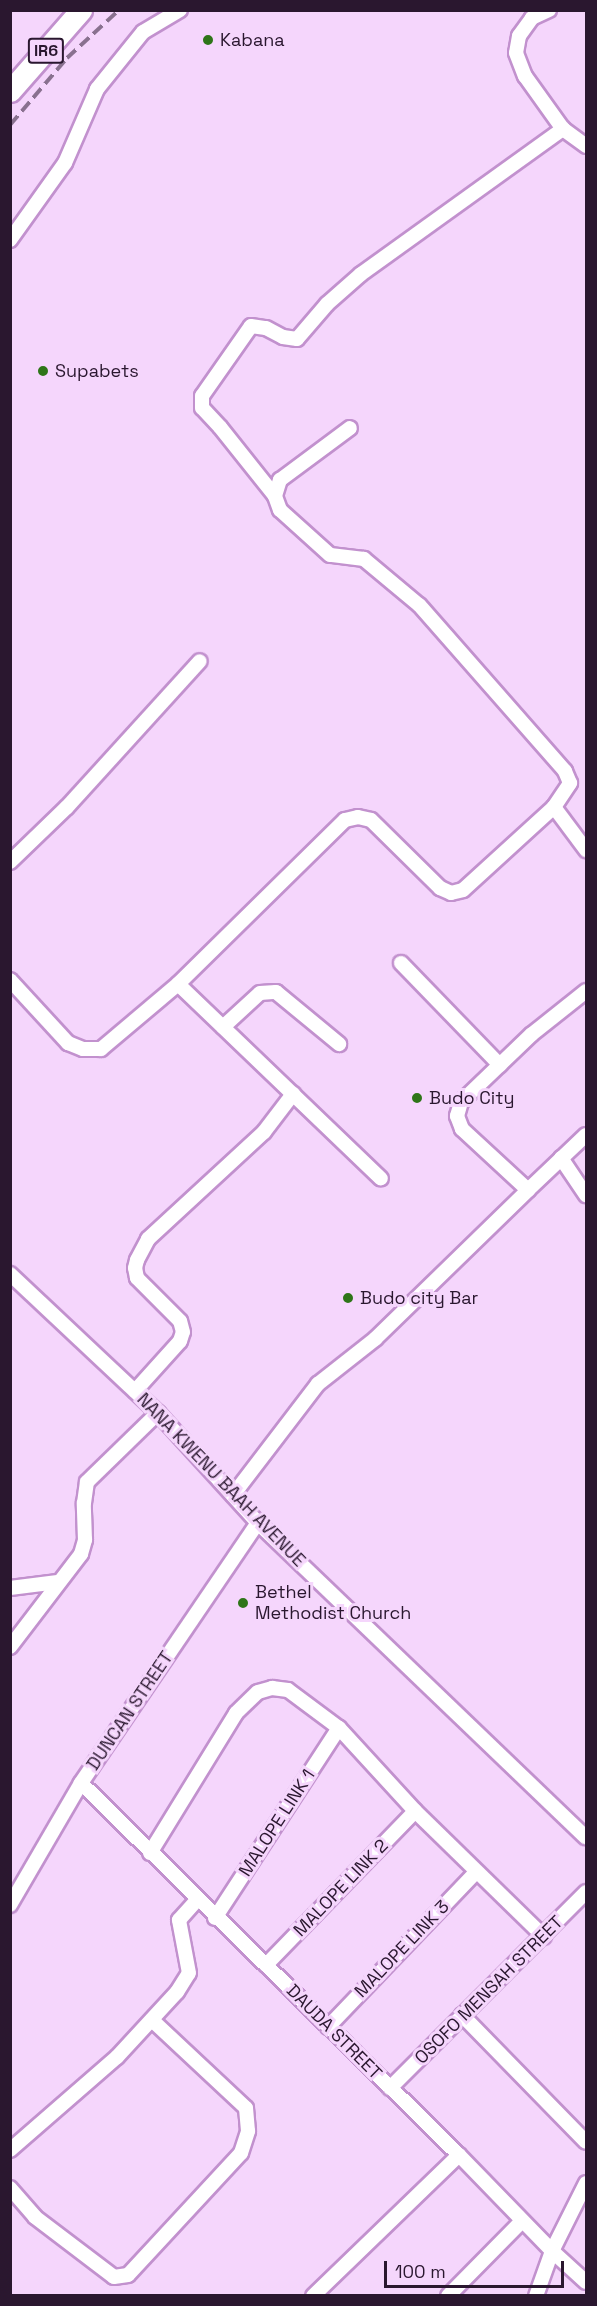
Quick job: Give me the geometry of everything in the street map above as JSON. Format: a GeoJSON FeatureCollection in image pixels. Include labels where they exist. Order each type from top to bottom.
{"type":"FeatureCollection","features":[{"type":"Feature","properties":{"kind":"main road","name":"IR6"},"geometry":{"type":"LineString","coordinates":[[10,91],[81,10]]}},
{"type":"Feature","properties":{"kind":"street"},"geometry":{"type":"LineString","coordinates":[[10,240],[65,163],[97,89],[142,32],[180,10]]}},
{"type":"Feature","properties":{"kind":"street"},"geometry":{"type":"LineString","coordinates":[[549,10],[532,18],[519,36],[516,53],[525,75],[563,129],[586,146]]}},
{"type":"Feature","properties":{"kind":"street"},"geometry":{"type":"LineString","coordinates":[[10,980],[68,1043],[83,1049],[101,1049],[178,984],[345,820],[358,817],[371,820],[440,888],[451,892],[463,890],[554,807],[570,783],[565,771],[419,604],[376,566],[364,559],[330,555],[280,510],[275,496],[202,408],[202,396],[251,326],[266,327],[283,337],[297,339],[327,304],[361,274],[468,200],[563,129]]}},
{"type":"Feature","properties":{"kind":"street"},"geometry":{"type":"LineString","coordinates":[[275,496],[280,480],[350,428]]}},
{"type":"Feature","properties":{"kind":"street"},"geometry":{"type":"LineString","coordinates":[[10,862],[67,807],[200,661]]}},
{"type":"Feature","properties":{"kind":"street"},"geometry":{"type":"LineString","coordinates":[[554,807],[586,850]]}},
{"type":"Feature","properties":{"kind":"street"},"geometry":{"type":"LineString","coordinates":[[401,963],[500,1065]]}},
{"type":"Feature","properties":{"kind":"street"},"geometry":{"type":"LineString","coordinates":[[178,984],[381,1179]]}},
{"type":"Feature","properties":{"kind":"street"},"geometry":{"type":"LineString","coordinates":[[528,1190],[462,1129],[457,1116],[461,1102],[532,1034],[586,991]]}},
{"type":"Feature","properties":{"kind":"street"},"geometry":{"type":"LineString","coordinates":[[223,1028],[260,993],[276,992],[339,1044]]}},
{"type":"Feature","properties":{"kind":"street"},"geometry":{"type":"LineString","coordinates":[[135,1391],[180,1341],[183,1332],[180,1321],[137,1278],[135,1268],[137,1260],[148,1239],[264,1132],[292,1094]]}},
{"type":"Feature","properties":{"kind":"street"},"geometry":{"type":"LineString","coordinates":[[233,1496],[318,1384],[375,1339],[586,1135]]}},
{"type":"Feature","properties":{"kind":"street"},"geometry":{"type":"LineString","coordinates":[[561,1158],[586,1195]]}},
{"type":"Feature","properties":{"kind":"street","name":"NANA KWENU BAAH AVENUE"},"geometry":{"type":"LineString","coordinates":[[10,1274],[158,1413],[258,1523],[586,1837]]}},
{"type":"Feature","properties":{"kind":"street"},"geometry":{"type":"LineString","coordinates":[[10,1647],[81,1554],[85,1540],[84,1492],[87,1482],[158,1413]]}},
{"type":"Feature","properties":{"kind":"street","name":"DUNCAN STREET"},"geometry":{"type":"LineString","coordinates":[[10,1905],[81,1783],[258,1523]]}},
{"type":"Feature","properties":{"kind":"street"},"geometry":{"type":"LineString","coordinates":[[10,1588],[58,1582]]}},
{"type":"Feature","properties":{"kind":"street"},"geometry":{"type":"LineString","coordinates":[[150,1853],[236,1713],[258,1692],[272,1688],[288,1690],[339,1728],[415,1811],[544,1937]]}},
{"type":"Feature","properties":{"kind":"street","name":"MALOPE LINK 1"},"geometry":{"type":"LineString","coordinates":[[215,1918],[339,1728]]}},
{"type":"Feature","properties":{"kind":"street","name":"DAUDA STREET"},"geometry":{"type":"LineString","coordinates":[[81,1783],[215,1918],[266,1965],[459,2155],[552,2252],[586,2282]]}},
{"type":"Feature","properties":{"kind":"street","name":"MALOPE LINK 2"},"geometry":{"type":"LineString","coordinates":[[266,1965],[415,1811]]}},
{"type":"Feature","properties":{"kind":"street","name":"MALOPE LINK 3"},"geometry":{"type":"LineString","coordinates":[[328,2027],[476,1872]]}},
{"type":"Feature","properties":{"kind":"street","name":"OSOFO MENSAH STREET"},"geometry":{"type":"LineString","coordinates":[[390,2088],[544,1937],[586,1892]]}},
{"type":"Feature","properties":{"kind":"street"},"geometry":{"type":"LineString","coordinates":[[10,2150],[117,2057],[177,1992],[189,1973],[179,1920],[197,1899]]}},
{"type":"Feature","properties":{"kind":"street"},"geometry":{"type":"LineString","coordinates":[[462,2015],[586,2142]]}},
{"type":"Feature","properties":{"kind":"street"},"geometry":{"type":"LineString","coordinates":[[10,2188],[35,2217],[114,2277],[128,2275],[241,2153],[248,2131],[246,2108],[152,2020]]}},
{"type":"Feature","properties":{"kind":"street"},"geometry":{"type":"LineString","coordinates":[[313,2295],[459,2155]]}},
{"type":"Feature","properties":{"kind":"street"},"geometry":{"type":"LineString","coordinates":[[536,2295],[552,2252],[586,2182]]}},
{"type":"Feature","properties":{"kind":"street"},"geometry":{"type":"LineString","coordinates":[[448,2295],[522,2221]]}},
{"type":"Feature","properties":{"kind":"railway"},"geometry":{"type":"LineString","coordinates":[[10,125],[67,58],[119,10]]}},
{"type":"Feature","properties":{"kind":"place","name":"Kabana"},"geometry":{"type":"Point","coordinates":[208,40]}},
{"type":"Feature","properties":{"kind":"place","name":"Supabets"},"geometry":{"type":"Point","coordinates":[43,371]}},
{"type":"Feature","properties":{"kind":"place","name":"Budo City"},"geometry":{"type":"Point","coordinates":[417,1098]}},
{"type":"Feature","properties":{"kind":"place","name":"Budo city Bar"},"geometry":{"type":"Point","coordinates":[348,1298]}},
{"type":"Feature","properties":{"kind":"place","name":"Bethel Methodist Church"},"geometry":{"type":"Point","coordinates":[243,1603]}}]}
